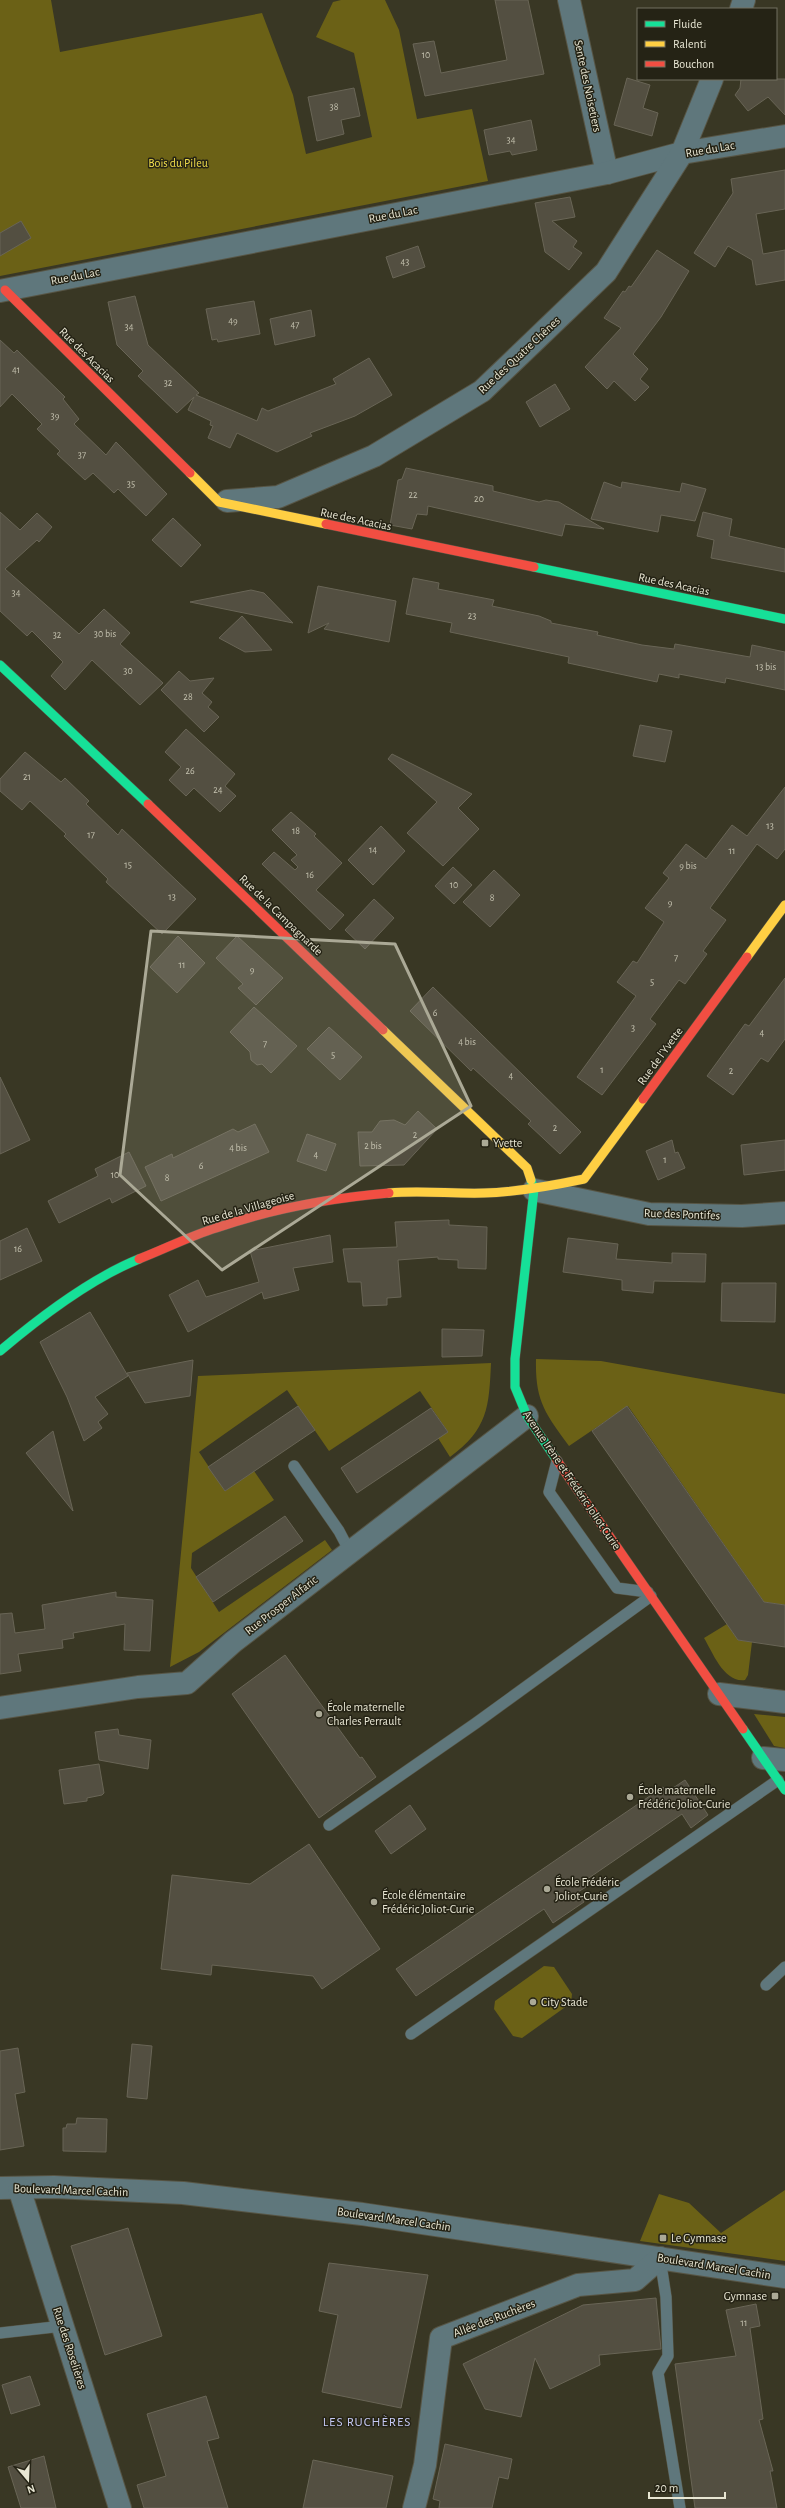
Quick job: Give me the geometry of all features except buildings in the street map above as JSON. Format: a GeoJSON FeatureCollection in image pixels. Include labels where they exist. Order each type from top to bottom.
{"type":"FeatureCollection","features":[{"type":"Feature","properties":{"kind":"street","name":"Sente des Noisetiers"},"geometry":{"type":"LineString","coordinates":[[569,0],[607,173]]}},
{"type":"Feature","properties":{"kind":"street","name":"Rue des Quatre Chênes"},"geometry":{"type":"LineString","coordinates":[[218,502],[278,497],[374,456],[482,391],[606,272],[682,154],[712,80]]}},
{"type":"Feature","properties":{"kind":"street","name":"Rue du Lac"},"geometry":{"type":"LineString","coordinates":[[2,290],[607,173],[682,154],[785,136]]}},
{"type":"Feature","properties":{"kind":"street","name":"Rue des Acacias"},"geometry":{"type":"LineString","coordinates":[[2,290],[218,502],[785,619]]}},
{"type":"Feature","properties":{"kind":"street","name":"Rue de la Campagnarde"},"geometry":{"type":"LineString","coordinates":[[0,665],[506,1145],[526,1168],[534,1190]]}},
{"type":"Feature","properties":{"kind":"street","name":"Rue de l'Yvette"},"geometry":{"type":"LineString","coordinates":[[534,1190],[584,1179],[785,905]]}},
{"type":"Feature","properties":{"kind":"street","name":"Rue des Pontifes"},"geometry":{"type":"LineString","coordinates":[[534,1190],[649,1214],[742,1216],[785,1213]]}},
{"type":"Feature","properties":{"kind":"street","name":"Rue de la Villageoise"},"geometry":{"type":"LineString","coordinates":[[0,1351],[26,1329],[117,1268],[215,1228],[267,1213],[363,1195],[409,1191],[484,1193],[534,1190]]}},
{"type":"Feature","properties":{"kind":"street","name":"Avenue Irène et Frédéric Joliot Curie"},"geometry":{"type":"LineString","coordinates":[[534,1190],[515,1359],[515,1387],[527,1416],[763,1758],[782,1770]]}},
{"type":"Feature","properties":{"kind":"street","name":"Rue Prosper Alfaric"},"geometry":{"type":"LineString","coordinates":[[0,1708],[138,1687],[187,1683],[233,1642],[527,1416]]}},
{"type":"Feature","properties":{"kind":"street"},"geometry":{"type":"LineString","coordinates":[[719,1694],[785,1702]]}},
{"type":"Feature","properties":{"kind":"street"},"geometry":{"type":"LineString","coordinates":[[782,1770],[785,1790]]}},
{"type":"Feature","properties":{"kind":"street","name":"Boulevard Marcel Cachin"},"geometry":{"type":"LineString","coordinates":[[10,2188],[54,2187],[191,2194],[362,2214],[785,2277]]}},
{"type":"Feature","properties":{"kind":"street","name":"Rue des Roselières"},"geometry":{"type":"LineString","coordinates":[[10,2188],[63,2326],[120,2508]]}},
{"type":"Feature","properties":{"kind":"street","name":"Allée des Ruchères"},"geometry":{"type":"LineString","coordinates":[[414,2508],[425,2465],[441,2338],[578,2285],[635,2280],[660,2258]]}},
{"type":"Feature","properties":{"kind":"lane"},"geometry":{"type":"LineString","coordinates":[[557,1461],[549,1492],[617,1588],[650,1594]]}},
{"type":"Feature","properties":{"kind":"lane"},"geometry":{"type":"LineString","coordinates":[[294,1466],[339,1531],[350,1552]]}},
{"type":"Feature","properties":{"kind":"lane"},"geometry":{"type":"LineString","coordinates":[[329,1825],[476,1723],[650,1594]]}},
{"type":"Feature","properties":{"kind":"lane"},"geometry":{"type":"LineString","coordinates":[[411,2034],[782,1770]]}},
{"type":"Feature","properties":{"kind":"lane"},"geometry":{"type":"LineString","coordinates":[[766,1985],[785,1967]]}},
{"type":"Feature","properties":{"kind":"lane"},"geometry":{"type":"LineString","coordinates":[[660,2258],[666,2297],[668,2356],[658,2373],[680,2508]]}},
{"type":"Feature","properties":{"kind":"lane"},"geometry":{"type":"LineString","coordinates":[[0,2333],[63,2326]]}},
{"type":"Feature","properties":{"kind":"highlighted area"},"geometry":{"type":"Polygon","coordinates":[[[151,931],[395,944],[471,1106],[222,1270],[120,1175],[151,931]]]}},
{"type":"Feature","properties":{"kind":"green space","name":"Bois du Pileu"},"geometry":{"type":"Polygon","coordinates":[[[0,0],[51,0],[60,52],[262,13],[293,95],[306,154],[372,137],[354,53],[316,37],[333,2],[341,0],[385,0],[399,30],[417,119],[472,109],[488,181],[0,276],[0,0]]]}},
{"type":"Feature","properties":{"kind":"green space"},"geometry":{"type":"Polygon","coordinates":[[[536,1359],[601,1361],[785,1394],[785,1605],[764,1602],[628,1406],[569,1446],[543,1406],[537,1386],[536,1359]]]}},
{"type":"Feature","properties":{"kind":"green space"},"geometry":{"type":"Polygon","coordinates":[[[491,1363],[489,1392],[484,1416],[472,1437],[463,1447],[450,1457],[438,1438],[448,1432],[420,1391],[329,1451],[287,1390],[199,1452],[225,1491],[254,1471],[274,1500],[192,1553],[191,1568],[219,1612],[325,1540],[332,1550],[199,1652],[170,1667],[198,1376],[491,1363]]]}},
{"type":"Feature","properties":{"kind":"green space"},"geometry":{"type":"Polygon","coordinates":[[[727,1624],[738,1640],[752,1642],[748,1675],[745,1680],[738,1680],[725,1672],[715,1659],[704,1638],[727,1624]]]}},
{"type":"Feature","properties":{"kind":"green space"},"geometry":{"type":"Polygon","coordinates":[[[754,1714],[785,1717],[785,1748],[774,1746],[754,1714]]]}},
{"type":"Feature","properties":{"kind":"green space","name":"City Stade"},"geometry":{"type":"Polygon","coordinates":[[[544,1966],[554,1967],[572,1994],[571,2003],[522,2038],[513,2036],[494,2009],[495,2001],[544,1966]]]}},
{"type":"Feature","properties":{"kind":"green space"},"geometry":{"type":"Polygon","coordinates":[[[785,2190],[785,2261],[640,2241],[659,2194],[689,2203],[721,2233],[785,2190]]]}},
{"type":"Feature","properties":{"kind":"traffic: fast"},"geometry":{"type":"LineString","coordinates":[[534,567],[785,619]]}},
{"type":"Feature","properties":{"kind":"traffic: fast"},"geometry":{"type":"LineString","coordinates":[[0,665],[148,804]]}},
{"type":"Feature","properties":{"kind":"traffic: fast"},"geometry":{"type":"LineString","coordinates":[[531,1180],[534,1190],[515,1359],[515,1387],[527,1416],[556,1459]]}},
{"type":"Feature","properties":{"kind":"traffic: fast"},"geometry":{"type":"LineString","coordinates":[[0,1351],[66,1300],[103,1277],[139,1259]]}},
{"type":"Feature","properties":{"kind":"traffic: fast"},"geometry":{"type":"LineString","coordinates":[[743,1729],[785,1790]]}},
{"type":"Feature","properties":{"kind":"traffic: slow"},"geometry":{"type":"LineString","coordinates":[[190,473],[219,502],[326,524]]}},
{"type":"Feature","properties":{"kind":"traffic: slow"},"geometry":{"type":"LineString","coordinates":[[747,957],[785,905]]}},
{"type":"Feature","properties":{"kind":"traffic: slow"},"geometry":{"type":"LineString","coordinates":[[383,1030],[527,1168],[531,1180]]}},
{"type":"Feature","properties":{"kind":"traffic: slow"},"geometry":{"type":"LineString","coordinates":[[389,1193],[497,1192],[534,1188],[584,1179],[643,1099]]}},
{"type":"Feature","properties":{"kind":"traffic: jam"},"geometry":{"type":"LineString","coordinates":[[5,290],[190,473]]}},
{"type":"Feature","properties":{"kind":"traffic: jam"},"geometry":{"type":"LineString","coordinates":[[326,524],[534,567]]}},
{"type":"Feature","properties":{"kind":"traffic: jam"},"geometry":{"type":"LineString","coordinates":[[148,804],[383,1030]]}},
{"type":"Feature","properties":{"kind":"traffic: jam"},"geometry":{"type":"LineString","coordinates":[[643,1099],[747,957]]}},
{"type":"Feature","properties":{"kind":"traffic: jam"},"geometry":{"type":"LineString","coordinates":[[139,1259],[206,1231],[258,1215],[323,1201],[389,1193]]}},
{"type":"Feature","properties":{"kind":"traffic: jam"},"geometry":{"type":"LineString","coordinates":[[556,1459],[743,1729]]}},
{"type":"Feature","properties":{"kind":"place","name":"Yvette"},"geometry":{"type":"Point","coordinates":[485,1143]}},
{"type":"Feature","properties":{"kind":"place","name":"École maternelle Charles Perrault"},"geometry":{"type":"Point","coordinates":[319,1714]}},
{"type":"Feature","properties":{"kind":"place","name":"École maternelle Frédéric Joliot-Curie"},"geometry":{"type":"Point","coordinates":[630,1797]}},
{"type":"Feature","properties":{"kind":"place","name":"École Frédéric Joliot-Curie"},"geometry":{"type":"Point","coordinates":[547,1889]}},
{"type":"Feature","properties":{"kind":"place","name":"École élémentaire Frédéric Joliot-Curie"},"geometry":{"type":"Point","coordinates":[374,1902]}},
{"type":"Feature","properties":{"kind":"place","name":"City Stade"},"geometry":{"type":"Point","coordinates":[533,2002]}},
{"type":"Feature","properties":{"kind":"place","name":"Le Gymnase"},"geometry":{"type":"Point","coordinates":[663,2238]}},
{"type":"Feature","properties":{"kind":"place","name":"Gymnase"},"geometry":{"type":"Point","coordinates":[775,2296]}},
{"type":"Feature","properties":{"kind":"district","name":"LES RUCHÈRES"},"geometry":{"type":"Point","coordinates":[367,2422]}}]}
